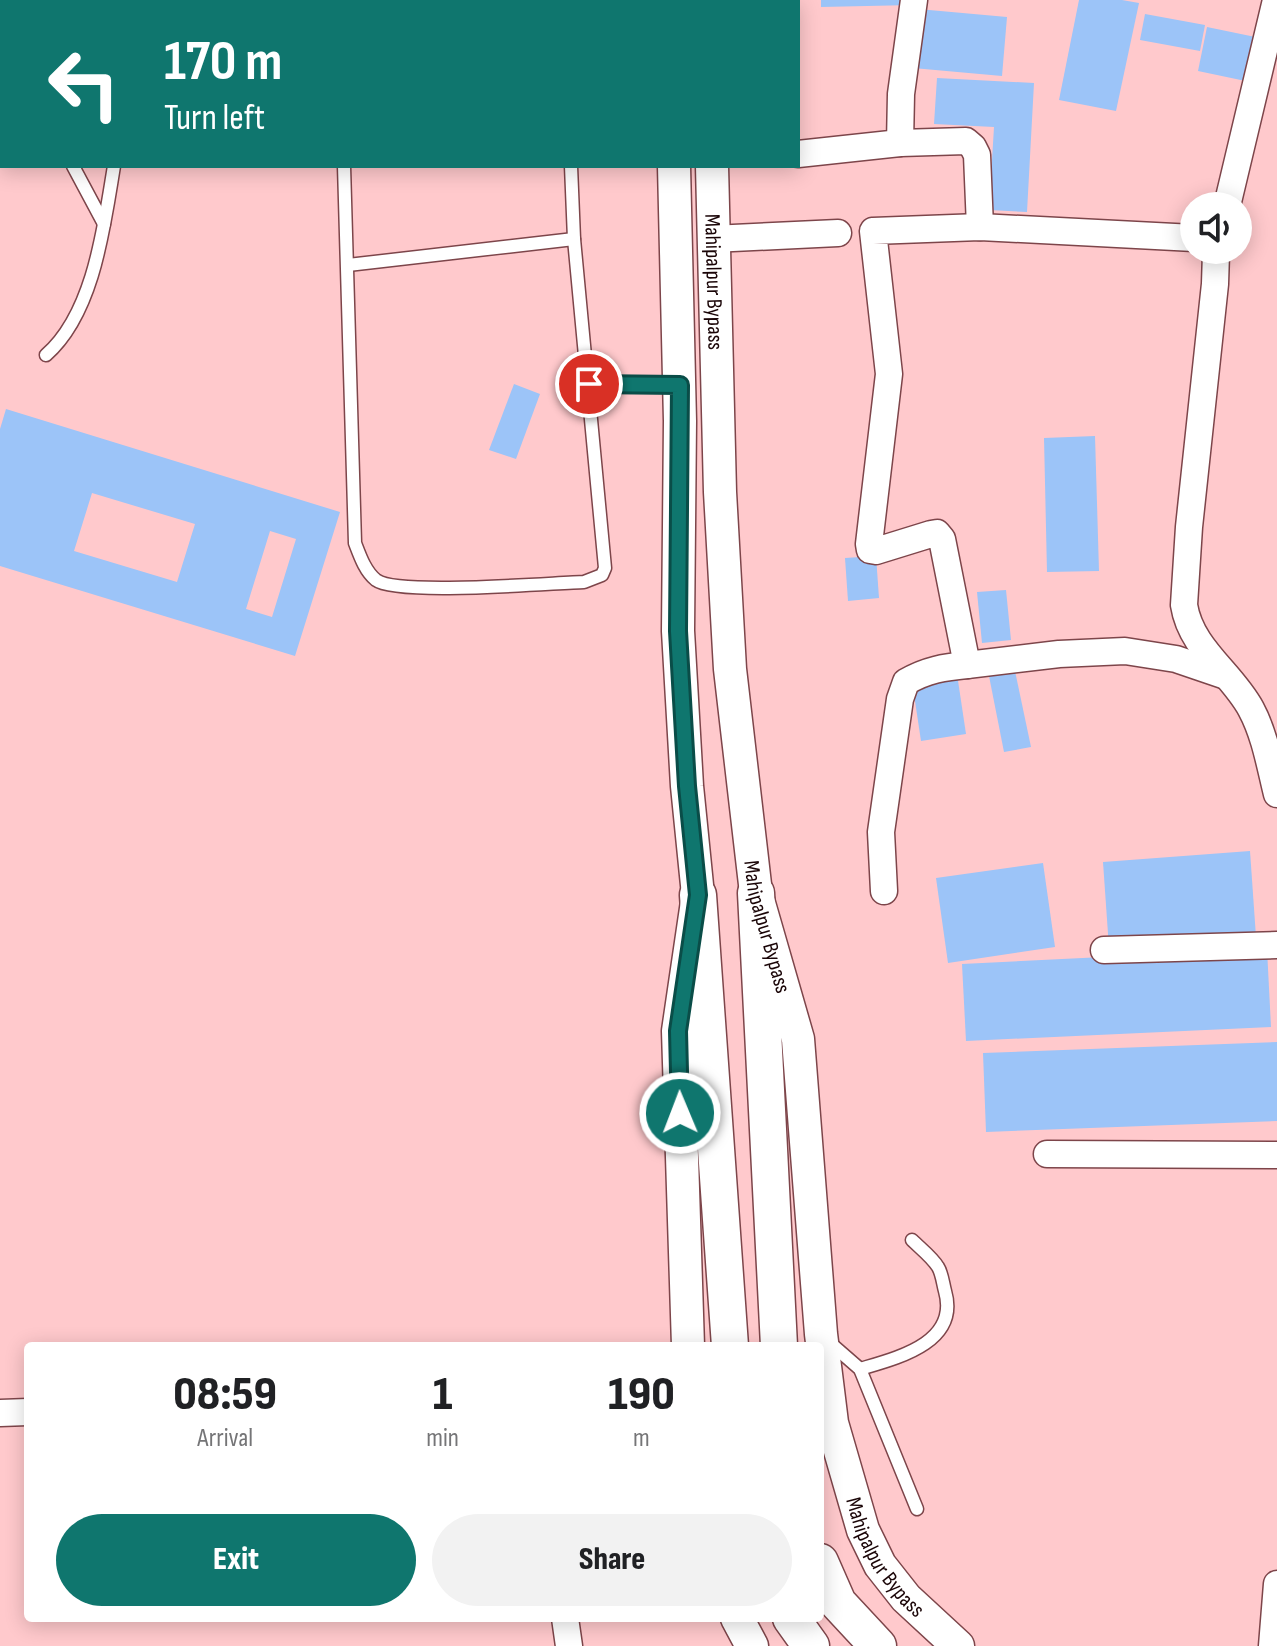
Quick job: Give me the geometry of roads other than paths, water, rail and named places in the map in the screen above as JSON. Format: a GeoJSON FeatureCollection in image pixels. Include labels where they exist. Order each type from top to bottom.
{"type":"FeatureCollection","features":[{"type":"Feature","properties":{"kind":"main road"},"geometry":{"type":"LineString","coordinates":[[756,893],[779,1342]]}},
{"type":"Feature","properties":{"kind":"main road"},"geometry":{"type":"LineString","coordinates":[[698,895],[730,1342]]}},
{"type":"Feature","properties":{"kind":"main road"},"geometry":{"type":"LineString","coordinates":[[824,1571],[838,1603],[878,1646]]}},
{"type":"Feature","properties":{"kind":"main road"},"geometry":{"type":"LineString","coordinates":[[794,1622],[811,1646]]}},
{"type":"Feature","properties":{"kind":"street"},"geometry":{"type":"LineString","coordinates":[[900,143],[901,94],[914,0]]}},
{"type":"Feature","properties":{"kind":"street"},"geometry":{"type":"LineString","coordinates":[[1230,192],[1276,0]]}},
{"type":"Feature","properties":{"kind":"street"},"geometry":{"type":"LineString","coordinates":[[800,154],[900,143],[966,141],[977,155],[980,227]]}},
{"type":"Feature","properties":{"kind":"street","name":"Mahipalpur Bypass"},"geometry":{"type":"LineString","coordinates":[[674,168],[680,385],[678,631],[687,786],[698,895],[678,1031],[688,1342]]}},
{"type":"Feature","properties":{"kind":"street","name":"Mahipalpur Bypass"},"geometry":{"type":"LineString","coordinates":[[712,168],[720,492],[730,669],[756,893],[798,1039],[822,1342]]}},
{"type":"Feature","properties":{"kind":"street"},"geometry":{"type":"LineString","coordinates":[[967,665],[942,539],[937,533],[876,551],[870,550],[889,374],[873,231],[980,227],[1180,237]]}},
{"type":"Feature","properties":{"kind":"street"},"geometry":{"type":"LineString","coordinates":[[712,239],[838,233]]}},
{"type":"Feature","properties":{"kind":"street"},"geometry":{"type":"LineString","coordinates":[[1215,264],[1184,605],[1186,618],[1200,645],[1251,709],[1260,730],[1277,794]]}},
{"type":"Feature","properties":{"kind":"street"},"geometry":{"type":"LineString","coordinates":[[884,891],[881,832],[900,699],[906,682],[941,668],[1059,654],[1125,651],[1176,659],[1226,676]]}},
{"type":"Feature","properties":{"kind":"street"},"geometry":{"type":"LineString","coordinates":[[1104,950],[1277,945]]}},
{"type":"Feature","properties":{"kind":"street"},"geometry":{"type":"LineString","coordinates":[[1047,1154],[1277,1155]]}},
{"type":"Feature","properties":{"kind":"street","name":"Mahipalpur Bypass"},"geometry":{"type":"LineString","coordinates":[[824,1358],[832,1423],[863,1530],[880,1565],[906,1598],[958,1646]]}},
{"type":"Feature","properties":{"kind":"street"},"geometry":{"type":"LineString","coordinates":[[0,1413],[24,1412]]}},
{"type":"Feature","properties":{"kind":"street"},"geometry":{"type":"LineString","coordinates":[[1272,1646],[1277,1584]]}},
{"type":"Feature","properties":{"kind":"street"},"geometry":{"type":"LineString","coordinates":[[566,1622],[569,1646]]}},
{"type":"Feature","properties":{"kind":"street"},"geometry":{"type":"LineString","coordinates":[[739,1622],[752,1646]]}},
{"type":"Feature","properties":{"kind":"lane"},"geometry":{"type":"LineString","coordinates":[[74,168],[104,224]]}},
{"type":"Feature","properties":{"kind":"lane"},"geometry":{"type":"LineString","coordinates":[[46,355],[63,340],[94,267],[114,168]]}},
{"type":"Feature","properties":{"kind":"lane"},"geometry":{"type":"LineString","coordinates":[[344,168],[355,543],[368,570],[378,581],[409,588],[584,582],[602,575],[607,560],[574,239],[571,168]]}},
{"type":"Feature","properties":{"kind":"lane"},"geometry":{"type":"LineString","coordinates":[[348,265],[574,239]]}},
{"type":"Feature","properties":{"kind":"lane"},"geometry":{"type":"LineString","coordinates":[[589,384],[680,385]]}},
{"type":"Feature","properties":{"kind":"lane"},"geometry":{"type":"LineString","coordinates":[[860,1369],[896,1359],[922,1347],[940,1331],[949,1303],[939,1267],[912,1240]]}},
{"type":"Feature","properties":{"kind":"lane"},"geometry":{"type":"LineString","coordinates":[[821,1334],[860,1369],[917,1509]]}}]}
